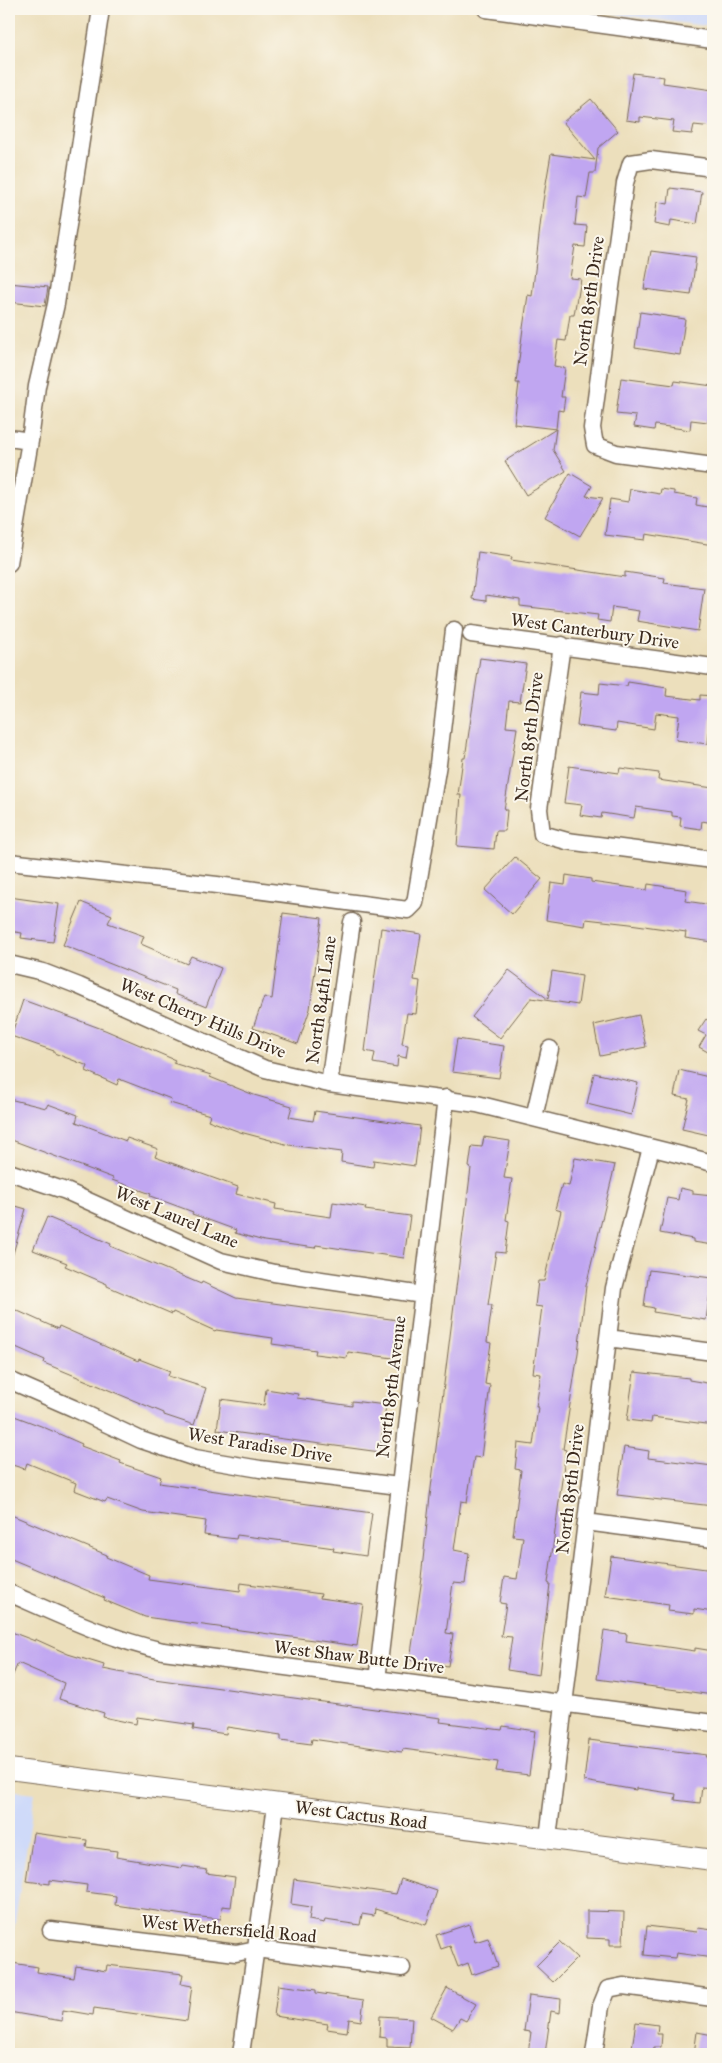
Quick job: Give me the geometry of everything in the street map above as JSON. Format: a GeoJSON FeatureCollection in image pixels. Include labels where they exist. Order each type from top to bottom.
{"type":"FeatureCollection","features":[{"type":"Feature","properties":{"kind":"main road","name":"West Cactus Road"},"geometry":{"type":"LineString","coordinates":[[9,1769],[713,1860]]}},
{"type":"Feature","properties":{"kind":"street"},"geometry":{"type":"LineString","coordinates":[[9,563],[30,441],[37,386],[58,294],[101,9]]}},
{"type":"Feature","properties":{"kind":"street"},"geometry":{"type":"LineString","coordinates":[[486,9],[713,40]]}},
{"type":"Feature","properties":{"kind":"street","name":"North 85th Drive"},"geometry":{"type":"LineString","coordinates":[[713,168],[651,160],[631,163],[625,183],[592,428],[595,444],[616,453],[713,466]]}},
{"type":"Feature","properties":{"kind":"street"},"geometry":{"type":"LineString","coordinates":[[9,438],[30,441]]}},
{"type":"Feature","properties":{"kind":"street"},"geometry":{"type":"LineString","coordinates":[[9,862],[217,885],[408,910],[415,903],[438,764],[454,630]]}},
{"type":"Feature","properties":{"kind":"street","name":"West Canterbury Drive"},"geometry":{"type":"LineString","coordinates":[[471,634],[713,667]]}},
{"type":"Feature","properties":{"kind":"street","name":"North 85th Drive"},"geometry":{"type":"LineString","coordinates":[[562,645],[539,809],[542,834],[567,840],[713,860]]}},
{"type":"Feature","properties":{"kind":"street","name":"North 84th Lane"},"geometry":{"type":"LineString","coordinates":[[329,1084],[352,922]]}},
{"type":"Feature","properties":{"kind":"street","name":"West Cherry Hills Drive"},"geometry":{"type":"LineString","coordinates":[[9,964],[43,972],[79,986],[265,1069],[329,1084],[446,1098],[534,1116],[713,1163]]}},
{"type":"Feature","properties":{"kind":"street"},"geometry":{"type":"LineString","coordinates":[[534,1116],[550,1049]]}},
{"type":"Feature","properties":{"kind":"street","name":"North 85th Avenue"},"geometry":{"type":"LineString","coordinates":[[377,1680],[446,1098]]}},
{"type":"Feature","properties":{"kind":"street","name":"North 85th Drive"},"geometry":{"type":"LineString","coordinates":[[548,1838],[617,1273],[651,1148]]}},
{"type":"Feature","properties":{"kind":"street","name":"West Laurel Lane"},"geometry":{"type":"LineString","coordinates":[[9,1172],[66,1191],[222,1261],[274,1273],[423,1295]]}},
{"type":"Feature","properties":{"kind":"street"},"geometry":{"type":"LineString","coordinates":[[608,1338],[713,1352]]}},
{"type":"Feature","properties":{"kind":"street","name":"West Paradise Drive"},"geometry":{"type":"LineString","coordinates":[[9,1380],[141,1440],[196,1458],[260,1469],[399,1486]]}},
{"type":"Feature","properties":{"kind":"street"},"geometry":{"type":"LineString","coordinates":[[586,1522],[713,1539]]}},
{"type":"Feature","properties":{"kind":"street","name":"West Shaw Butte Drive"},"geometry":{"type":"LineString","coordinates":[[9,1593],[96,1631],[132,1644],[206,1658],[713,1723]]}},
{"type":"Feature","properties":{"kind":"street"},"geometry":{"type":"LineString","coordinates":[[241,2054],[276,1805]]}},
{"type":"Feature","properties":{"kind":"street","name":"West Wethersfield Road"},"geometry":{"type":"LineString","coordinates":[[51,1930],[236,1953],[256,1948],[402,1968]]}},
{"type":"Feature","properties":{"kind":"street"},"geometry":{"type":"LineString","coordinates":[[594,2054],[601,2006],[608,1989],[623,1986],[713,1998]]}},
{"type":"Feature","properties":{"kind":"shaded area"},"geometry":{"type":"Polygon","coordinates":[[[575,9],[713,9],[713,27],[575,9]]]}},
{"type":"Feature","properties":{"kind":"shaded area"},"geometry":{"type":"Polygon","coordinates":[[[9,1790],[35,1793],[9,1961],[9,1790]]]}},
{"type":"Feature","properties":{"kind":"building"},"geometry":{"type":"Polygon","coordinates":[[[633,73],[664,77],[663,83],[713,90],[713,127],[694,125],[692,134],[672,132],[674,121],[640,117],[640,122],[626,120],[633,73]]]}},
{"type":"Feature","properties":{"kind":"building"},"geometry":{"type":"Polygon","coordinates":[[[591,99],[618,131],[598,148],[595,173],[590,173],[586,198],[578,197],[575,225],[587,226],[585,247],[575,246],[570,278],[581,279],[574,315],[570,315],[566,341],[558,340],[554,366],[565,368],[561,397],[565,397],[563,411],[558,410],[556,429],[514,424],[519,383],[516,383],[523,328],[528,295],[532,296],[543,201],[551,154],[595,160],[563,122],[591,99]]]}},
{"type":"Feature","properties":{"kind":"building"},"geometry":{"type":"Polygon","coordinates":[[[670,188],[702,192],[697,224],[671,220],[670,227],[654,224],[657,202],[668,204],[670,188]]]}},
{"type":"Feature","properties":{"kind":"building"},"geometry":{"type":"Polygon","coordinates":[[[651,251],[696,257],[691,295],[644,289],[651,251]]]}},
{"type":"Feature","properties":{"kind":"building"},"geometry":{"type":"Polygon","coordinates":[[[9,283],[48,287],[45,306],[9,302],[9,283]]]}},
{"type":"Feature","properties":{"kind":"building"},"geometry":{"type":"Polygon","coordinates":[[[640,312],[685,319],[680,355],[635,348],[640,312]]]}},
{"type":"Feature","properties":{"kind":"building"},"geometry":{"type":"Polygon","coordinates":[[[621,378],[674,385],[675,381],[713,386],[708,422],[691,420],[690,430],[655,425],[654,430],[634,427],[636,416],[616,414],[621,378]]]}},
{"type":"Feature","properties":{"kind":"building"},"geometry":{"type":"Polygon","coordinates":[[[556,429],[553,450],[566,471],[526,495],[505,461],[556,429]]]}},
{"type":"Feature","properties":{"kind":"building"},"geometry":{"type":"Polygon","coordinates":[[[570,473],[592,486],[586,496],[603,498],[580,536],[545,517],[570,473]]]}},
{"type":"Feature","properties":{"kind":"building"},"geometry":{"type":"Polygon","coordinates":[[[630,489],[660,494],[661,489],[674,491],[674,494],[697,498],[696,505],[713,508],[713,545],[646,534],[645,540],[605,535],[610,499],[628,502],[630,489]]]}},
{"type":"Feature","properties":{"kind":"building"},"geometry":{"type":"Polygon","coordinates":[[[478,552],[512,557],[511,560],[625,577],[625,572],[665,578],[664,583],[704,588],[698,631],[637,621],[639,611],[612,607],[610,622],[597,620],[598,615],[520,606],[520,600],[486,595],[486,601],[472,599],[478,552]]]}},
{"type":"Feature","properties":{"kind":"building"},"geometry":{"type":"Polygon","coordinates":[[[480,658],[526,664],[520,702],[509,701],[506,727],[517,728],[504,810],[507,810],[505,831],[496,831],[494,849],[457,846],[461,795],[458,795],[480,658]]]}},
{"type":"Feature","properties":{"kind":"building"},"geometry":{"type":"Polygon","coordinates":[[[628,682],[667,688],[666,696],[700,700],[700,695],[713,696],[708,744],[676,740],[679,716],[656,713],[654,729],[617,723],[616,731],[577,726],[581,692],[599,694],[600,683],[627,686],[628,682]]]}},
{"type":"Feature","properties":{"kind":"building"},"geometry":{"type":"Polygon","coordinates":[[[569,766],[619,773],[620,768],[659,773],[658,780],[713,788],[713,823],[702,821],[701,829],[680,826],[681,817],[672,816],[672,812],[636,807],[634,818],[602,813],[601,818],[580,815],[582,805],[564,803],[569,766]]]}},
{"type":"Feature","properties":{"kind":"building"},"geometry":{"type":"Polygon","coordinates":[[[515,857],[542,879],[512,914],[485,890],[515,857]]]}},
{"type":"Feature","properties":{"kind":"building"},"geometry":{"type":"Polygon","coordinates":[[[566,875],[591,879],[591,882],[647,890],[648,884],[687,890],[685,901],[713,905],[713,942],[685,938],[686,932],[630,924],[586,919],[585,926],[546,920],[551,883],[565,885],[566,875]]]}},
{"type":"Feature","properties":{"kind":"building"},"geometry":{"type":"Polygon","coordinates":[[[9,897],[59,904],[53,942],[21,938],[22,933],[9,931],[9,897]]]}},
{"type":"Feature","properties":{"kind":"building"},"geometry":{"type":"Polygon","coordinates":[[[81,902],[112,915],[108,923],[144,936],[141,944],[187,964],[191,956],[221,968],[206,1007],[175,994],[176,990],[63,945],[81,902]]]}},
{"type":"Feature","properties":{"kind":"building"},"geometry":{"type":"Polygon","coordinates":[[[283,913],[322,918],[310,1009],[298,1044],[253,1028],[264,997],[272,999],[283,913]]]}},
{"type":"Feature","properties":{"kind":"building"},"geometry":{"type":"Polygon","coordinates":[[[381,928],[421,934],[414,980],[420,981],[416,1014],[407,1013],[402,1044],[408,1045],[406,1058],[398,1056],[397,1067],[373,1063],[375,1053],[365,1051],[381,928]]]}},
{"type":"Feature","properties":{"kind":"building"},"geometry":{"type":"Polygon","coordinates":[[[509,970],[548,999],[552,971],[582,976],[578,1005],[531,998],[500,1038],[472,1017],[509,970]]]}},
{"type":"Feature","properties":{"kind":"building"},"geometry":{"type":"Polygon","coordinates":[[[23,1000],[105,1030],[175,1060],[173,1063],[211,1075],[210,1077],[254,1095],[292,1106],[289,1117],[313,1121],[315,1111],[420,1126],[415,1166],[374,1160],[373,1167],[341,1162],[342,1152],[289,1145],[240,1132],[208,1120],[210,1115],[170,1103],[171,1099],[119,1079],[117,1085],[86,1071],[88,1066],[54,1053],[54,1051],[11,1036],[23,1000]]]}},
{"type":"Feature","properties":{"kind":"building"},"geometry":{"type":"Polygon","coordinates":[[[639,1015],[646,1047],[600,1056],[594,1025],[639,1015]]]}},
{"type":"Feature","properties":{"kind":"building"},"geometry":{"type":"Polygon","coordinates":[[[706,1019],[713,1024],[713,1055],[699,1047],[706,1035],[698,1031],[706,1019]]]}},
{"type":"Feature","properties":{"kind":"building"},"geometry":{"type":"Polygon","coordinates":[[[457,1039],[504,1046],[499,1078],[452,1072],[457,1039]]]}},
{"type":"Feature","properties":{"kind":"building"},"geometry":{"type":"Polygon","coordinates":[[[679,1070],[713,1078],[713,1136],[682,1129],[689,1099],[674,1096],[679,1070]]]}},
{"type":"Feature","properties":{"kind":"building"},"geometry":{"type":"Polygon","coordinates":[[[594,1073],[638,1083],[631,1115],[587,1104],[594,1073]]]}},
{"type":"Feature","properties":{"kind":"building"},"geometry":{"type":"Polygon","coordinates":[[[9,1099],[46,1108],[48,1104],[78,1115],[76,1122],[126,1141],[127,1138],[158,1149],[155,1157],[238,1187],[236,1194],[276,1204],[275,1209],[331,1217],[333,1202],[366,1207],[365,1210],[410,1216],[404,1258],[316,1245],[315,1248],[264,1241],[235,1233],[236,1230],[192,1214],[193,1212],[150,1196],[151,1194],[112,1180],[113,1178],[9,1139],[9,1099]]]}},
{"type":"Feature","properties":{"kind":"building"},"geometry":{"type":"Polygon","coordinates":[[[484,1137],[510,1141],[504,1178],[512,1179],[506,1220],[509,1221],[505,1253],[496,1252],[488,1305],[492,1305],[487,1342],[491,1343],[485,1384],[490,1385],[481,1458],[474,1457],[467,1502],[461,1501],[454,1550],[469,1553],[465,1584],[453,1583],[446,1633],[453,1634],[448,1666],[410,1660],[422,1578],[430,1496],[471,1168],[469,1167],[472,1146],[482,1147],[484,1137]]]}},
{"type":"Feature","properties":{"kind":"building"},"geometry":{"type":"Polygon","coordinates":[[[575,1158],[615,1165],[586,1286],[563,1449],[566,1450],[548,1583],[550,1584],[539,1675],[507,1670],[512,1637],[501,1636],[506,1604],[500,1603],[504,1577],[517,1579],[523,1537],[513,1536],[521,1470],[515,1469],[518,1443],[533,1445],[538,1407],[536,1407],[541,1374],[533,1373],[542,1307],[535,1306],[538,1281],[544,1281],[561,1211],[555,1209],[562,1184],[569,1186],[575,1158]]]}},
{"type":"Feature","properties":{"kind":"building"},"geometry":{"type":"Polygon","coordinates":[[[680,1188],[693,1191],[693,1194],[713,1196],[713,1245],[660,1233],[667,1198],[678,1200],[680,1188]]]}},
{"type":"Feature","properties":{"kind":"building"},"geometry":{"type":"Polygon","coordinates":[[[9,1204],[26,1209],[12,1257],[9,1257],[9,1204]]]}},
{"type":"Feature","properties":{"kind":"building"},"geometry":{"type":"Polygon","coordinates":[[[47,1217],[111,1244],[110,1246],[201,1284],[202,1282],[236,1298],[398,1320],[393,1358],[348,1352],[347,1358],[315,1354],[316,1350],[272,1344],[273,1338],[215,1331],[173,1312],[172,1314],[65,1266],[67,1263],[33,1250],[47,1217]]]}},
{"type":"Feature","properties":{"kind":"building"},"geometry":{"type":"Polygon","coordinates":[[[649,1270],[712,1278],[706,1320],[653,1312],[654,1308],[644,1306],[649,1270]]]}},
{"type":"Feature","properties":{"kind":"building"},"geometry":{"type":"Polygon","coordinates":[[[9,1307],[58,1329],[59,1326],[138,1361],[139,1359],[170,1371],[168,1376],[206,1388],[194,1425],[164,1415],[164,1413],[44,1363],[45,1360],[9,1344],[9,1307]]]}},
{"type":"Feature","properties":{"kind":"building"},"geometry":{"type":"Polygon","coordinates":[[[634,1372],[689,1378],[689,1380],[713,1384],[713,1425],[652,1417],[651,1423],[627,1420],[634,1372]]]}},
{"type":"Feature","properties":{"kind":"building"},"geometry":{"type":"Polygon","coordinates":[[[266,1389],[298,1394],[297,1398],[352,1406],[352,1401],[386,1405],[380,1452],[217,1430],[221,1399],[264,1405],[266,1389]]]}},
{"type":"Feature","properties":{"kind":"building"},"geometry":{"type":"Polygon","coordinates":[[[9,1414],[82,1444],[81,1446],[121,1461],[120,1463],[161,1477],[159,1483],[372,1513],[366,1556],[333,1551],[334,1548],[237,1535],[236,1539],[204,1535],[206,1521],[143,1512],[107,1499],[105,1502],[74,1490],[76,1483],[27,1463],[25,1469],[9,1464],[9,1414]]]}},
{"type":"Feature","properties":{"kind":"building"},"geometry":{"type":"Polygon","coordinates":[[[624,1447],[649,1451],[648,1458],[713,1466],[713,1506],[617,1495],[624,1447]]]}},
{"type":"Feature","properties":{"kind":"building"},"geometry":{"type":"Polygon","coordinates":[[[9,1514],[107,1555],[106,1557],[149,1575],[148,1579],[240,1591],[241,1583],[321,1594],[320,1598],[363,1604],[357,1646],[145,1617],[104,1600],[105,1598],[9,1558],[9,1514]]]}},
{"type":"Feature","properties":{"kind":"building"},"geometry":{"type":"Polygon","coordinates":[[[611,1556],[713,1570],[713,1612],[694,1609],[694,1614],[668,1611],[669,1605],[605,1596],[611,1556]]]}},
{"type":"Feature","properties":{"kind":"building"},"geometry":{"type":"Polygon","coordinates":[[[604,1630],[627,1634],[626,1641],[695,1651],[695,1648],[713,1651],[713,1695],[597,1679],[604,1630]]]}},
{"type":"Feature","properties":{"kind":"building"},"geometry":{"type":"Polygon","coordinates":[[[9,1631],[35,1641],[35,1639],[68,1654],[104,1665],[103,1669],[154,1679],[441,1718],[440,1722],[502,1730],[503,1726],[535,1731],[529,1775],[496,1771],[498,1762],[403,1749],[402,1752],[312,1739],[311,1744],[281,1740],[281,1735],[227,1727],[226,1734],[193,1729],[194,1725],[137,1717],[136,1724],[103,1717],[104,1713],[59,1699],[64,1683],[18,1663],[9,1684],[9,1631]]]}},
{"type":"Feature","properties":{"kind":"building"},"geometry":{"type":"Polygon","coordinates":[[[589,1740],[707,1755],[706,1758],[713,1759],[713,1788],[702,1787],[700,1803],[675,1800],[676,1794],[636,1788],[636,1790],[584,1781],[589,1740]]]}},
{"type":"Feature","properties":{"kind":"building"},"geometry":{"type":"Polygon","coordinates":[[[33,1833],[87,1840],[86,1847],[117,1851],[116,1857],[182,1868],[183,1866],[207,1870],[206,1873],[235,1877],[231,1907],[222,1906],[221,1919],[191,1916],[115,1905],[116,1896],[86,1892],[87,1885],[50,1880],[50,1884],[26,1881],[33,1833]]]}},
{"type":"Feature","properties":{"kind":"building"},"geometry":{"type":"Polygon","coordinates":[[[294,1879],[396,1894],[401,1879],[437,1891],[426,1925],[375,1909],[374,1916],[362,1914],[360,1925],[325,1920],[324,1923],[309,1920],[311,1907],[291,1904],[294,1879]]]}},
{"type":"Feature","properties":{"kind":"building"},"geometry":{"type":"Polygon","coordinates":[[[587,1911],[624,1912],[623,1945],[610,1945],[610,1939],[587,1938],[587,1911]]]}},
{"type":"Feature","properties":{"kind":"building"},"geometry":{"type":"Polygon","coordinates":[[[469,1924],[475,1942],[488,1938],[498,1966],[472,1975],[468,1963],[458,1967],[450,1946],[441,1949],[436,1935],[469,1924]]]}},
{"type":"Feature","properties":{"kind":"building"},"geometry":{"type":"Polygon","coordinates":[[[647,1926],[697,1932],[698,1928],[713,1930],[713,1958],[676,1953],[675,1958],[644,1955],[647,1926]]]}},
{"type":"Feature","properties":{"kind":"building"},"geometry":{"type":"Polygon","coordinates":[[[560,1942],[577,1958],[553,1982],[536,1966],[560,1942]]]}},
{"type":"Feature","properties":{"kind":"building"},"geometry":{"type":"Polygon","coordinates":[[[12,1963],[38,1967],[37,1972],[74,1978],[76,1966],[106,1971],[107,1965],[183,1974],[181,1984],[192,1986],[187,2021],[94,2008],[93,2015],[63,2010],[62,2021],[9,2012],[9,1987],[12,1963]]]}},
{"type":"Feature","properties":{"kind":"building"},"geometry":{"type":"Polygon","coordinates":[[[278,1985],[316,1990],[316,1993],[364,2000],[361,2021],[349,2019],[347,2032],[327,2029],[328,2024],[274,2016],[278,1985]]]}},
{"type":"Feature","properties":{"kind":"building"},"geometry":{"type":"Polygon","coordinates":[[[447,1988],[476,2004],[466,2021],[460,2018],[453,2029],[431,2017],[447,1988]]]}},
{"type":"Feature","properties":{"kind":"building"},"geometry":{"type":"Polygon","coordinates":[[[529,1995],[561,1999],[560,2013],[551,2011],[545,2054],[528,2054],[531,2032],[524,2031],[529,1995]]]}},
{"type":"Feature","properties":{"kind":"building"},"geometry":{"type":"Polygon","coordinates":[[[380,2016],[412,2018],[410,2048],[387,2047],[387,2038],[379,2037],[380,2016]]]}},
{"type":"Feature","properties":{"kind":"building"},"geometry":{"type":"Polygon","coordinates":[[[636,2022],[658,2025],[657,2034],[662,2034],[661,2047],[654,2047],[653,2054],[631,2054],[636,2022]]]}},
{"type":"Feature","properties":{"kind":"building"},"geometry":{"type":"Polygon","coordinates":[[[697,2032],[713,2035],[713,2054],[694,2054],[697,2032]]]}}]}
